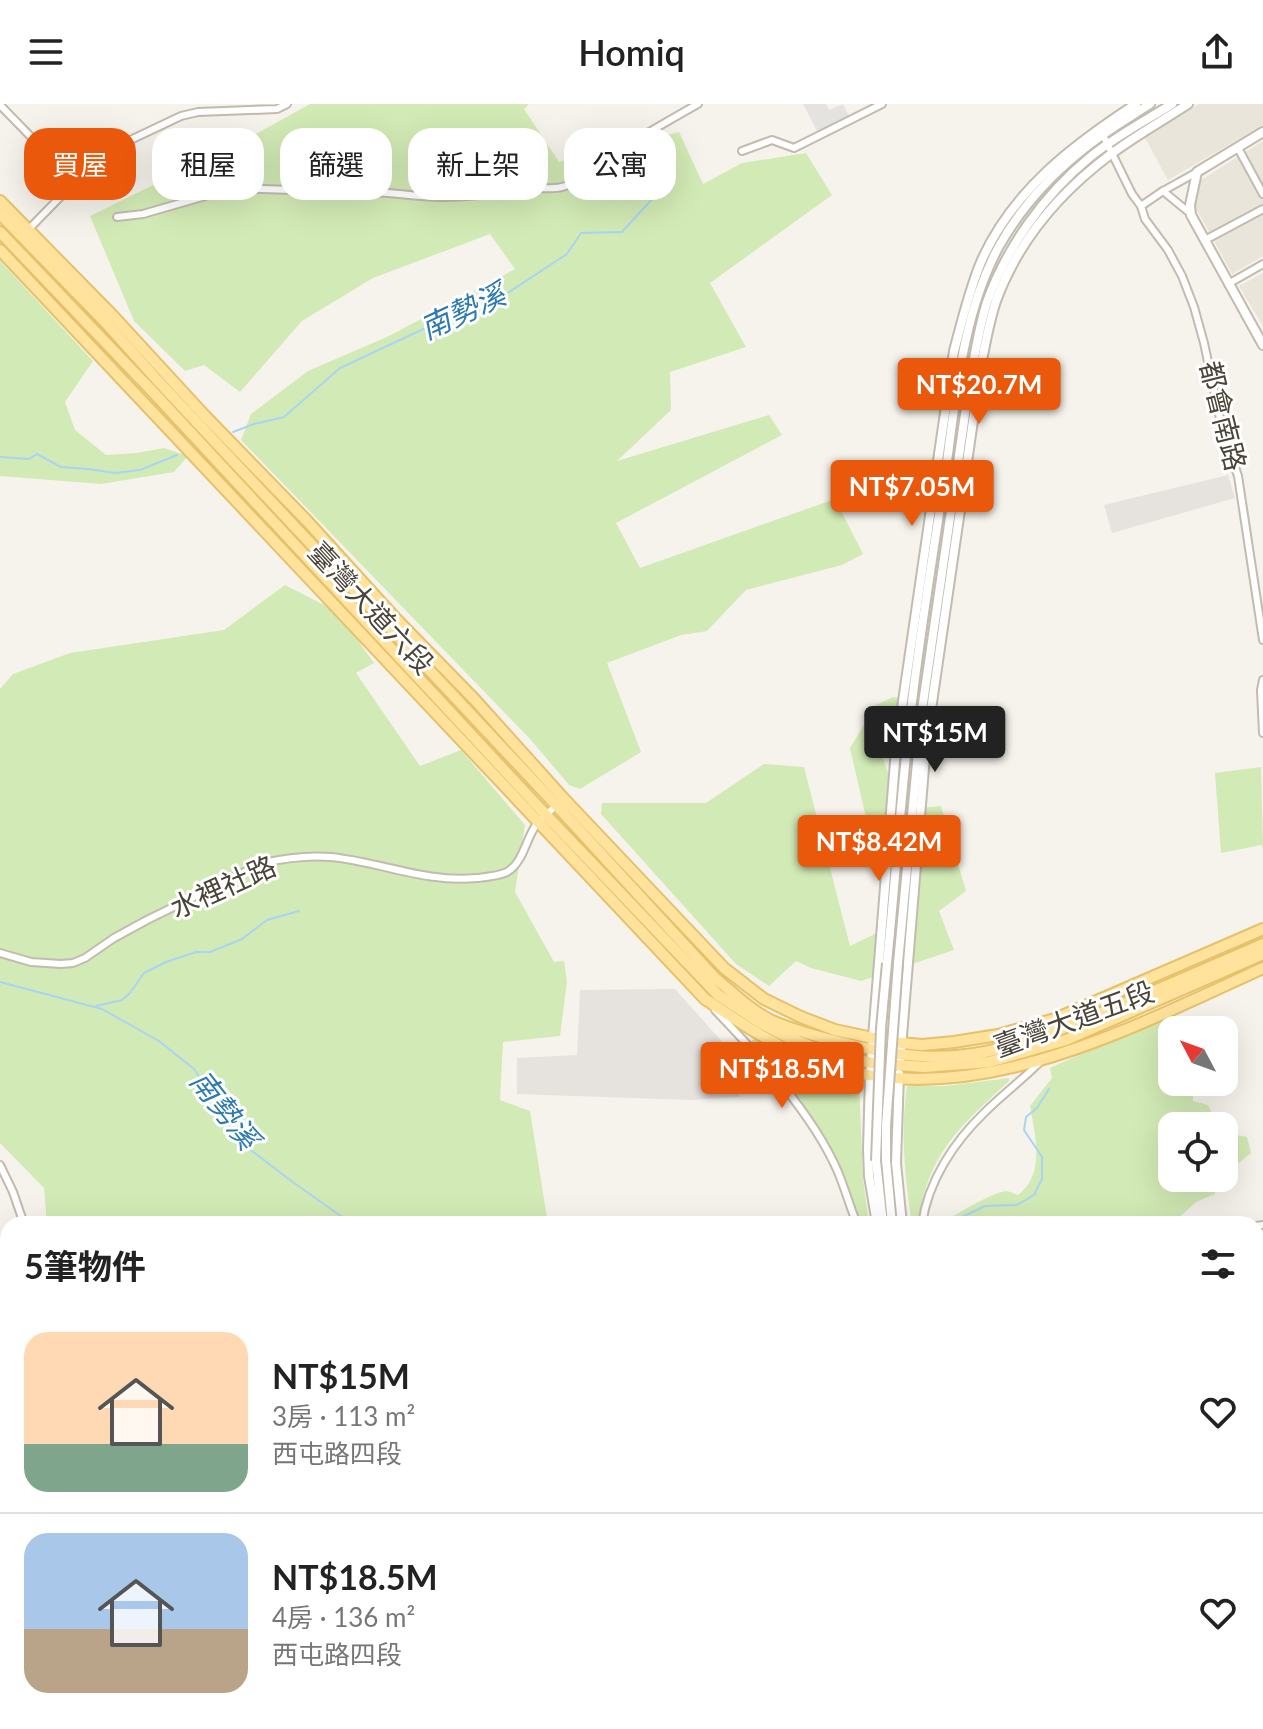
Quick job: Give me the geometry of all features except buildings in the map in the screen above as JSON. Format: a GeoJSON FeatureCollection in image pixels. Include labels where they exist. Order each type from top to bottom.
{"type":"FeatureCollection","features":[{"type":"Feature","properties":{"kind":"main road","name":"臺灣大道六段"},"geometry":{"type":"LineString","coordinates":[[0,201],[112,315],[475,700],[714,977],[743,1001]]}},
{"type":"Feature","properties":{"kind":"main road","name":"臺灣大道六段"},"geometry":{"type":"LineString","coordinates":[[0,214],[560,802],[745,986]]}},
{"type":"Feature","properties":{"kind":"main road","name":"臺灣大道六段"},"geometry":{"type":"LineString","coordinates":[[0,232],[152,391],[705,999]]}},
{"type":"Feature","properties":{"kind":"main road","name":"臺灣大道六段"},"geometry":{"type":"LineString","coordinates":[[0,250],[542,819],[718,995]]}},
{"type":"Feature","properties":{"kind":"main road","name":"臺灣大道五段"},"geometry":{"type":"LineString","coordinates":[[705,999],[743,1025],[800,1056],[828,1065],[871,1069],[922,1045],[998,1035],[1055,1019],[1263,929]]}},
{"type":"Feature","properties":{"kind":"main road","name":"臺灣大道五段"},"geometry":{"type":"LineString","coordinates":[[745,986],[801,1017],[835,1030],[874,1038],[901,1055],[956,1056],[1001,1049],[1040,1037],[1263,944]]}},
{"type":"Feature","properties":{"kind":"main road","name":"臺灣大道五段"},"geometry":{"type":"LineString","coordinates":[[743,1001],[770,1020],[832,1040],[950,1066],[989,1062],[1066,1040],[1263,954]]}},
{"type":"Feature","properties":{"kind":"main road","name":"臺灣大道五段"},"geometry":{"type":"LineString","coordinates":[[718,995],[785,1036],[898,1079],[925,1080],[975,1076],[1043,1059],[1132,1027],[1263,968]]}},
{"type":"Feature","properties":{"kind":"street"},"geometry":{"type":"LineString","coordinates":[[136,137],[181,116],[198,112],[277,109],[287,104]]}},
{"type":"Feature","properties":{"kind":"street"},"geometry":{"type":"LineString","coordinates":[[117,217],[143,214],[233,188],[374,191],[441,197],[562,187],[698,104]]}},
{"type":"Feature","properties":{"kind":"street"},"geometry":{"type":"LineString","coordinates":[[742,151],[772,140],[794,148],[882,104]]}},
{"type":"Feature","properties":{"kind":"street"},"geometry":{"type":"LineString","coordinates":[[883,1216],[881,1028],[909,729],[966,339],[981,285],[999,247],[1020,216],[1081,150],[1136,104]]}},
{"type":"Feature","properties":{"kind":"street"},"geometry":{"type":"LineString","coordinates":[[876,1216],[868,1149],[871,1069],[893,795],[902,705],[950,372],[966,305],[982,260],[1000,228],[1041,176],[1069,150],[1150,104]]}},
{"type":"Feature","properties":{"kind":"street"},"geometry":{"type":"LineString","coordinates":[[901,1216],[896,1163],[898,1079],[926,744],[989,326],[1006,277],[1023,245],[1047,214],[1110,148],[1172,104]]}},
{"type":"Feature","properties":{"kind":"street"},"geometry":{"type":"LineString","coordinates":[[891,1216],[881,1160],[922,710],[960,440],[975,354],[988,302],[1011,251],[1058,186],[1090,157],[1188,104]]}},
{"type":"Feature","properties":{"kind":"street"},"geometry":{"type":"LineString","coordinates":[[0,105],[24,130]]}},
{"type":"Feature","properties":{"kind":"street","name":"都會南路"},"geometry":{"type":"LineString","coordinates":[[1101,131],[1145,219],[1168,250],[1182,276],[1194,307],[1223,433],[1238,476],[1263,640]]}},
{"type":"Feature","properties":{"kind":"street"},"geometry":{"type":"LineString","coordinates":[[1141,206],[1263,132]]}},
{"type":"Feature","properties":{"kind":"street"},"geometry":{"type":"LineString","coordinates":[[1238,148],[1263,194]]}},
{"type":"Feature","properties":{"kind":"street"},"geometry":{"type":"LineString","coordinates":[[1191,215],[1197,172]]}},
{"type":"Feature","properties":{"kind":"street"},"geometry":{"type":"LineString","coordinates":[[1163,191],[1191,215],[1263,345]]}},
{"type":"Feature","properties":{"kind":"street"},"geometry":{"type":"LineString","coordinates":[[29,229],[57,200]]}},
{"type":"Feature","properties":{"kind":"street"},"geometry":{"type":"LineString","coordinates":[[1205,240],[1263,209]]}},
{"type":"Feature","properties":{"kind":"street"},"geometry":{"type":"LineString","coordinates":[[1228,284],[1263,264]]}},
{"type":"Feature","properties":{"kind":"street"},"geometry":{"type":"LineString","coordinates":[[1263,680],[1263,733]]}},
{"type":"Feature","properties":{"kind":"street"},"geometry":{"type":"LineString","coordinates":[[893,795],[909,729]]}},
{"type":"Feature","properties":{"kind":"street"},"geometry":{"type":"LineString","coordinates":[[913,795],[926,744]]}},
{"type":"Feature","properties":{"kind":"street","name":"水裡社路"},"geometry":{"type":"LineString","coordinates":[[0,953],[31,962],[73,963],[147,920],[263,863],[278,860],[329,857],[448,879],[498,874],[509,871],[515,865],[542,819],[560,802]]}},
{"type":"Feature","properties":{"kind":"street"},"geometry":{"type":"LineString","coordinates":[[705,999],[758,1056],[807,1118],[837,1170],[854,1216]]}},
{"type":"Feature","properties":{"kind":"street"},"geometry":{"type":"LineString","coordinates":[[923,1216],[949,1154],[983,1114],[1066,1040]]}},
{"type":"Feature","properties":{"kind":"street"},"geometry":{"type":"LineString","coordinates":[[0,1165],[21,1216]]}},
{"type":"Feature","properties":{"kind":"shaded area"},"geometry":{"type":"Polygon","coordinates":[[[803,104],[826,104],[829,110],[843,104],[850,118],[818,133],[803,104]]]}},
{"type":"Feature","properties":{"kind":"shaded area"},"geometry":{"type":"Polygon","coordinates":[[[1199,104],[1263,104],[1263,125],[1168,180],[1145,138],[1199,104]]]}},
{"type":"Feature","properties":{"kind":"shaded area"},"geometry":{"type":"Polygon","coordinates":[[[1263,141],[1263,256],[1232,274],[1193,207],[1201,180],[1263,141]]]}},
{"type":"Feature","properties":{"kind":"shaded area"},"geometry":{"type":"Polygon","coordinates":[[[1263,273],[1263,326],[1239,286],[1263,273]]]}},
{"type":"Feature","properties":{"kind":"shaded area"},"geometry":{"type":"Polygon","coordinates":[[[1228,475],[1235,498],[1112,533],[1104,505],[1228,475]]]}},
{"type":"Feature","properties":{"kind":"shaded area"},"geometry":{"type":"Polygon","coordinates":[[[675,989],[741,1063],[739,1097],[691,1100],[517,1094],[517,1058],[577,1055],[580,990],[675,989]]]}},
{"type":"Feature","properties":{"kind":"green space"},"geometry":{"type":"Polygon","coordinates":[[[310,104],[529,104],[524,109],[537,128],[408,128],[408,200],[548,200],[548,145],[559,162],[564,161],[564,200],[676,200],[676,133],[679,132],[703,184],[742,163],[806,153],[832,195],[710,283],[746,347],[670,372],[671,410],[617,461],[769,415],[782,435],[616,523],[640,568],[835,499],[863,554],[842,565],[746,590],[707,631],[681,635],[607,663],[641,752],[580,789],[569,785],[531,740],[241,440],[251,414],[308,371],[389,336],[515,269],[490,234],[373,278],[302,321],[240,392],[204,365],[185,371],[134,321],[90,216],[123,200],[136,200],[136,193],[152,186],[152,200],[264,200],[264,130],[310,104]]]}},
{"type":"Feature","properties":{"kind":"green space"},"geometry":{"type":"Polygon","coordinates":[[[0,261],[93,361],[65,402],[75,430],[106,455],[164,448],[188,456],[174,472],[101,484],[0,476],[0,261]]]}},
{"type":"Feature","properties":{"kind":"green space"},"geometry":{"type":"Polygon","coordinates":[[[285,585],[338,612],[374,663],[356,673],[420,766],[461,750],[525,825],[515,892],[554,962],[564,961],[567,982],[560,1036],[503,1042],[500,1100],[530,1111],[547,1216],[46,1216],[44,1188],[0,1143],[0,689],[13,674],[70,653],[224,630],[285,585]]]}},
{"type":"Feature","properties":{"kind":"green space"},"geometry":{"type":"Polygon","coordinates":[[[893,697],[909,699],[893,727],[882,756],[902,810],[941,806],[966,891],[939,911],[954,950],[861,981],[796,961],[769,986],[736,964],[601,814],[602,803],[706,803],[764,764],[804,767],[850,946],[891,926],[850,748],[876,705],[893,697]]]}},
{"type":"Feature","properties":{"kind":"green space"},"geometry":{"type":"Polygon","coordinates":[[[1261,767],[1263,849],[1261,845],[1221,853],[1215,773],[1261,767]]]}},
{"type":"Feature","properties":{"kind":"green space"},"geometry":{"type":"Polygon","coordinates":[[[1158,1019],[1158,1096],[1193,1096],[1193,1101],[1208,1105],[1211,1112],[1158,1112],[1158,1192],[1215,1194],[1196,1202],[1181,1216],[954,1216],[992,1195],[1006,1191],[1018,1195],[1027,1186],[1036,1154],[1030,1106],[1052,1078],[1050,1068],[1158,1019]]]}},
{"type":"Feature","properties":{"kind":"green space"},"geometry":{"type":"Polygon","coordinates":[[[754,1039],[859,1082],[863,1179],[868,1216],[857,1216],[834,1159],[797,1097],[751,1042],[754,1039]]]}},
{"type":"Feature","properties":{"kind":"green space"},"geometry":{"type":"Polygon","coordinates":[[[1009,1078],[950,1141],[926,1187],[920,1216],[911,1216],[904,1155],[907,1086],[945,1086],[1009,1078]]]}},
{"type":"Feature","properties":{"kind":"green space"},"geometry":{"type":"Polygon","coordinates":[[[1238,1135],[1247,1137],[1251,1153],[1238,1164],[1238,1135]]]}},
{"type":"Feature","properties":{"kind":"waterway","name":"南勢溪"},"geometry":{"type":"LineString","coordinates":[[233,432],[284,417],[340,368],[503,296],[567,254],[581,233],[622,232],[651,200]]}},
{"type":"Feature","properties":{"kind":"waterway","name":"南勢溪"},"geometry":{"type":"LineString","coordinates":[[0,457],[29,459],[37,454],[61,467],[115,473],[140,470],[177,455]]}},
{"type":"Feature","properties":{"kind":"waterway","name":"南勢溪"},"geometry":{"type":"LineString","coordinates":[[96,1006],[122,1000],[144,973],[166,962],[196,952],[210,952],[242,939],[267,920],[299,911]]}},
{"type":"Feature","properties":{"kind":"waterway","name":"南勢溪"},"geometry":{"type":"LineString","coordinates":[[0,982],[102,1009],[159,1041],[194,1069],[248,1148],[341,1216]]}},
{"type":"Feature","properties":{"kind":"waterway","name":"南勢溪"},"geometry":{"type":"LineString","coordinates":[[964,1216],[985,1206],[1017,1205],[1034,1195],[1042,1179],[1042,1157],[1024,1130],[1026,1117],[1037,1108],[1049,1089]]}}]}
